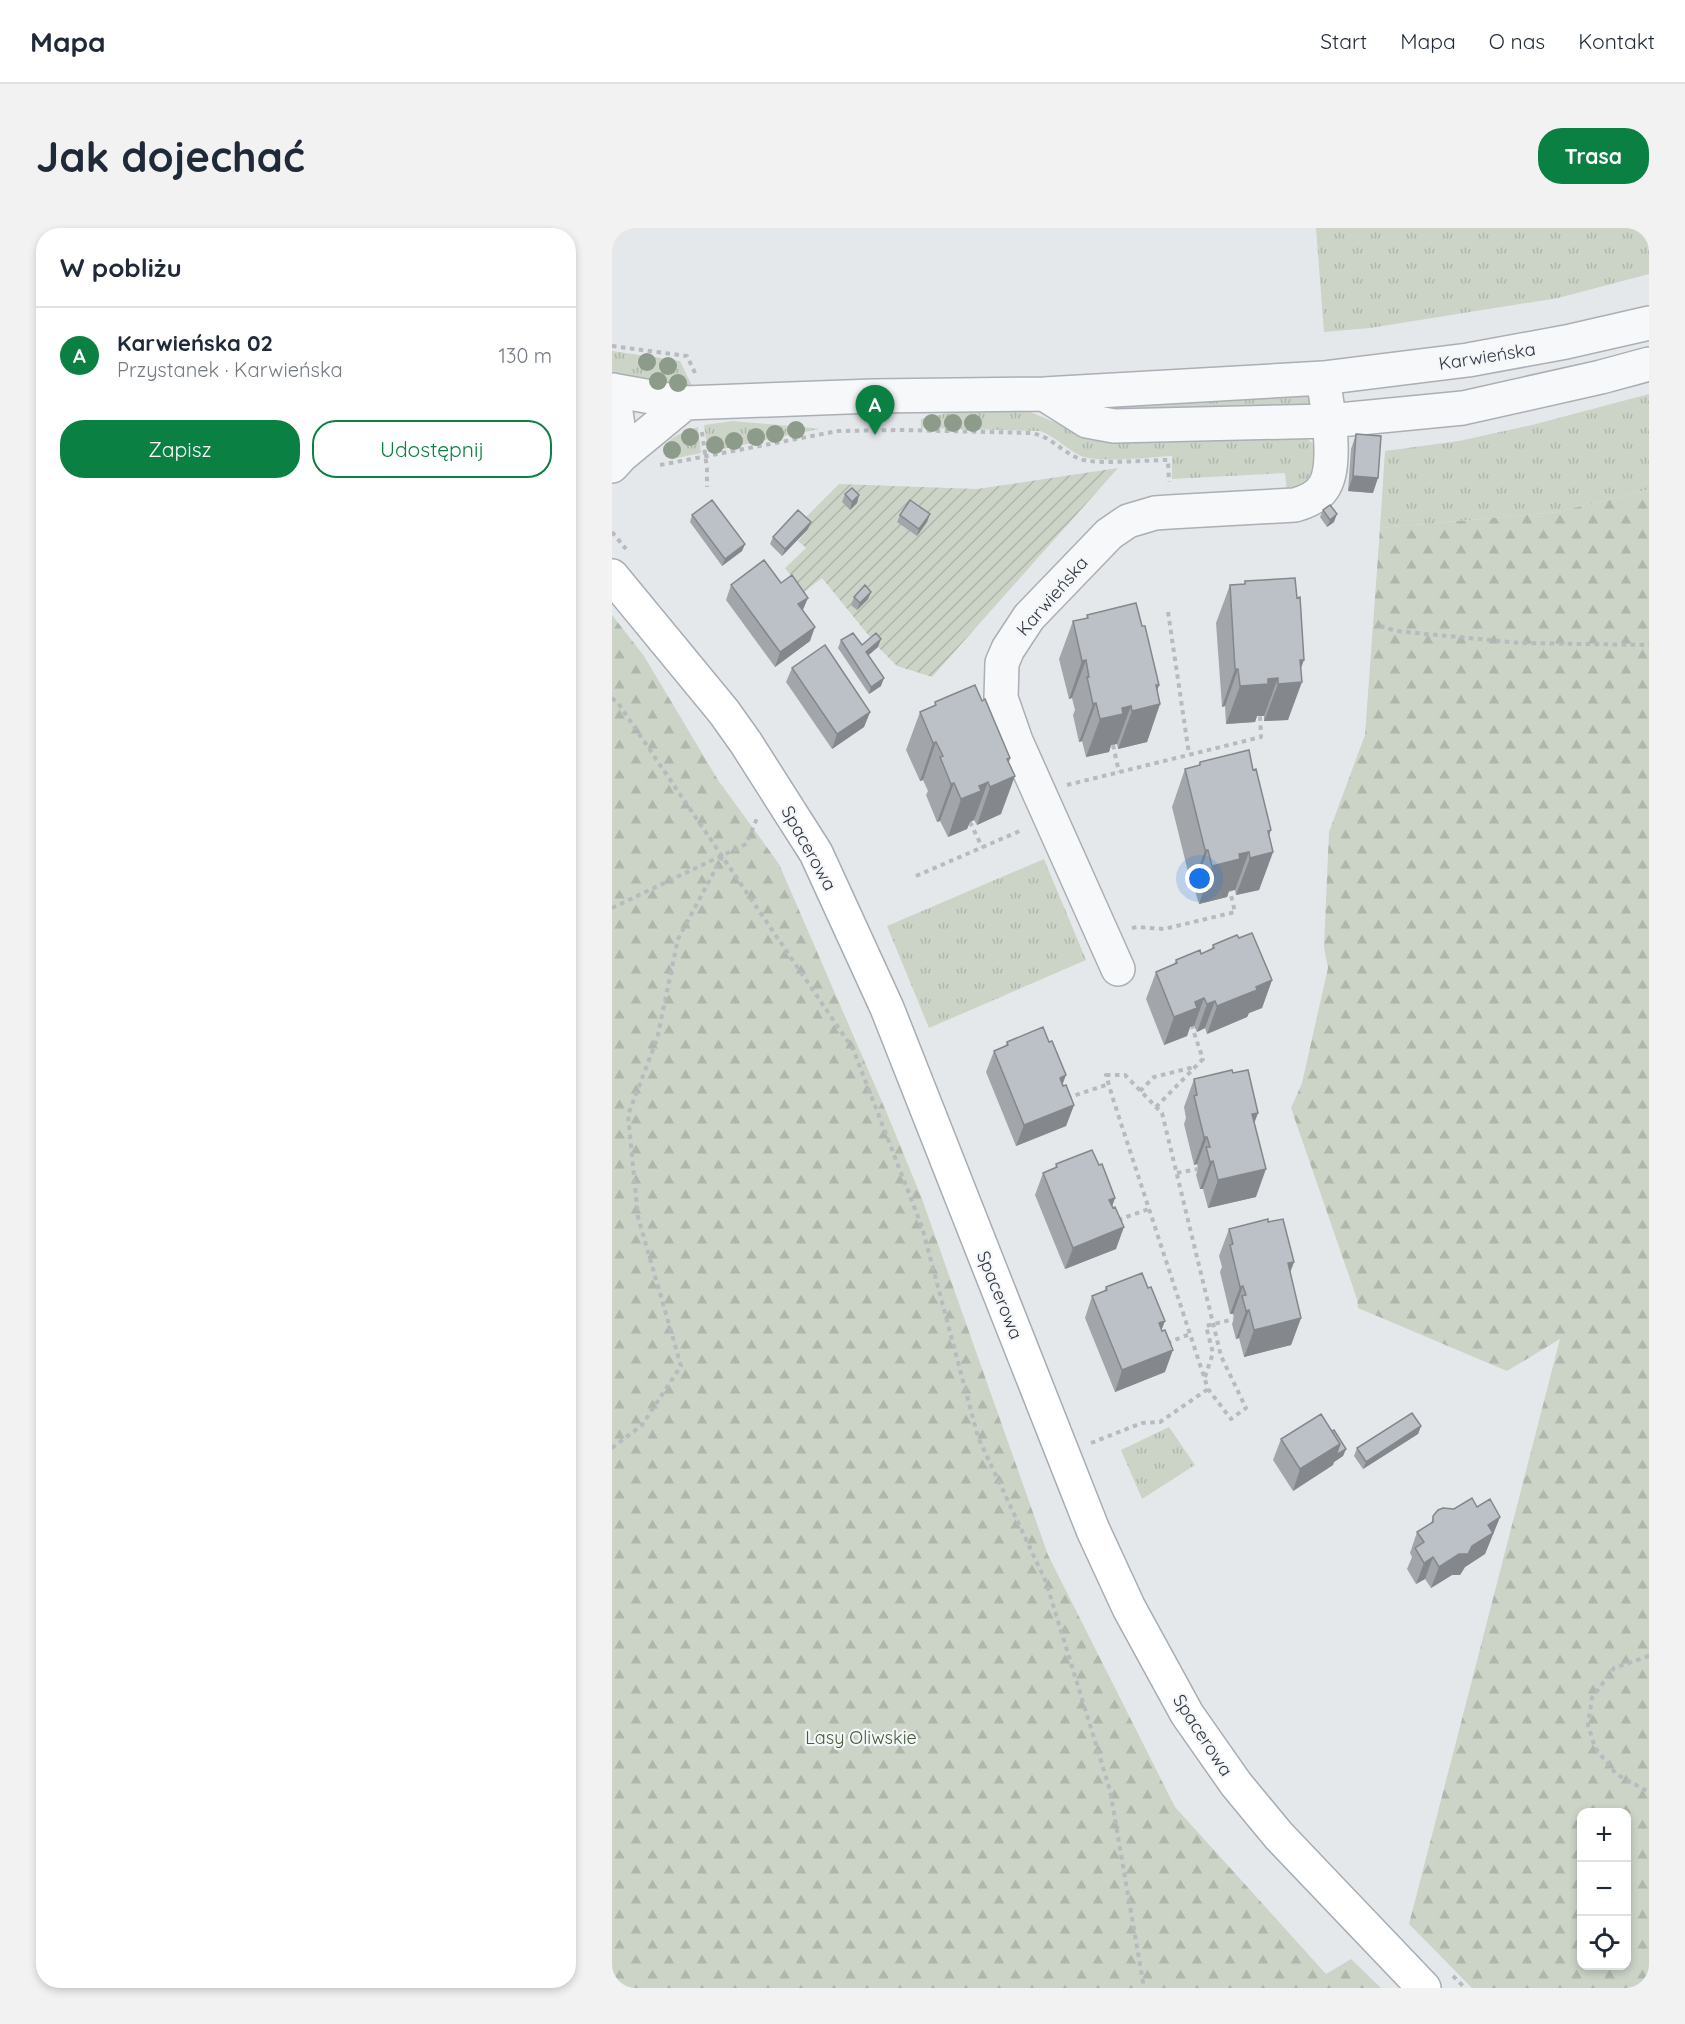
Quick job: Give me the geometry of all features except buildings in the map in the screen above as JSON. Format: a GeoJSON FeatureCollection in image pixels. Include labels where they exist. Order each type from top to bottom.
{"type":"FeatureCollection","features":[{"type":"Feature","properties":{"kind":"main road","name":"Spacerowa"},"geometry":{"type":"LineString","coordinates":[[612,576],[724,712],[816,853],[887,1008],[1093,1530],[1129,1608],[1187,1714],[1236,1784],[1279,1836],[1424,1988]]}},
{"type":"Feature","properties":{"kind":"street","name":"Karwieńska"},"geometry":{"type":"LineString","coordinates":[[629,462],[612,390],[694,400],[1044,394],[1323,378],[1468,360],[1566,342],[1649,323]]}},
{"type":"Feature","properties":{"kind":"street"},"geometry":{"type":"LineString","coordinates":[[1044,394],[1087,421],[1114,426],[1329,421],[1463,408],[1649,364]]}},
{"type":"Feature","properties":{"kind":"street","name":"Karwieńska"},"geometry":{"type":"LineString","coordinates":[[1118,969],[1016,741],[1001,698],[1002,663],[1008,649],[1029,617],[1104,538],[1128,522],[1148,515],[1169,512],[1295,505],[1307,502],[1325,487],[1329,477],[1331,450],[1323,378]]}},
{"type":"Feature","properties":{"kind":"street"},"geometry":{"type":"LineString","coordinates":[[629,462],[694,400]]}},
{"type":"Feature","properties":{"kind":"path"},"geometry":{"type":"LineString","coordinates":[[612,346],[687,357],[705,456],[707,487]]}},
{"type":"Feature","properties":{"kind":"path"},"geometry":{"type":"LineString","coordinates":[[629,462],[705,456],[838,431],[902,429],[921,431]]}},
{"type":"Feature","properties":{"kind":"path"},"geometry":{"type":"LineString","coordinates":[[1168,612],[1189,754]]}},
{"type":"Feature","properties":{"kind":"path"},"geometry":{"type":"LineString","coordinates":[[1380,626],[1396,631],[1520,643],[1649,645]]}},
{"type":"Feature","properties":{"kind":"path"},"geometry":{"type":"LineString","coordinates":[[612,698],[618,703],[723,855],[853,1049],[922,1227],[978,1437],[1046,1582],[1110,1790],[1144,1988]]}},
{"type":"Feature","properties":{"kind":"path"},"geometry":{"type":"LineString","coordinates":[[1065,785],[1261,737],[1260,716]]}},
{"type":"Feature","properties":{"kind":"path"},"geometry":{"type":"LineString","coordinates":[[1113,745],[1119,772]]}},
{"type":"Feature","properties":{"kind":"path"},"geometry":{"type":"LineString","coordinates":[[612,908],[746,844],[758,815]]}},
{"type":"Feature","properties":{"kind":"path"},"geometry":{"type":"LineString","coordinates":[[916,876],[1051,817]]}},
{"type":"Feature","properties":{"kind":"path"},"geometry":{"type":"LineString","coordinates":[[970,822],[982,847]]}},
{"type":"Feature","properties":{"kind":"path"},"geometry":{"type":"LineString","coordinates":[[612,1448],[642,1425],[681,1366],[638,1217],[628,1115],[657,1039],[678,939],[723,855]]}},
{"type":"Feature","properties":{"kind":"path"},"geometry":{"type":"LineString","coordinates":[[1127,930],[1137,927],[1164,929],[1235,912],[1230,891]]}},
{"type":"Feature","properties":{"kind":"path"},"geometry":{"type":"LineString","coordinates":[[1156,1107],[1203,1059],[1192,1027]]}},
{"type":"Feature","properties":{"kind":"path"},"geometry":{"type":"LineString","coordinates":[[1140,1091],[1154,1077],[1195,1067]]}},
{"type":"Feature","properties":{"kind":"path"},"geometry":{"type":"LineString","coordinates":[[1106,1074],[1125,1075],[1140,1091],[1162,1113],[1221,1356],[1246,1408],[1231,1419],[1208,1389],[1204,1379],[1106,1074]]}},
{"type":"Feature","properties":{"kind":"path"},"geometry":{"type":"LineString","coordinates":[[1065,1099],[1108,1083]]}},
{"type":"Feature","properties":{"kind":"path"},"geometry":{"type":"LineString","coordinates":[[1177,1173],[1198,1169]]}},
{"type":"Feature","properties":{"kind":"path"},"geometry":{"type":"LineString","coordinates":[[1112,1222],[1149,1209]]}},
{"type":"Feature","properties":{"kind":"path"},"geometry":{"type":"LineString","coordinates":[[1204,1379],[1213,1353],[1206,1326],[1234,1318]]}},
{"type":"Feature","properties":{"kind":"path"},"geometry":{"type":"LineString","coordinates":[[1162,1345],[1190,1334]]}},
{"type":"Feature","properties":{"kind":"path"},"geometry":{"type":"LineString","coordinates":[[1088,1444],[1142,1423],[1160,1422],[1208,1389]]}},
{"type":"Feature","properties":{"kind":"path"},"geometry":{"type":"LineString","coordinates":[[1649,1656],[1614,1668],[1592,1698],[1588,1725],[1595,1748],[1616,1774],[1649,1792]]}},
{"type":"Feature","properties":{"kind":"green space"},"geometry":{"type":"Polygon","coordinates":[[[1316,228],[1645,228],[1649,240],[1649,274],[1558,298],[1370,328],[1324,332],[1316,228]]]}},
{"type":"Feature","properties":{"kind":"green space"},"geometry":{"type":"Polygon","coordinates":[[[612,351],[680,361],[693,388],[612,376],[612,351]]]}},
{"type":"Feature","properties":{"kind":"green space"},"geometry":{"type":"Polygon","coordinates":[[[1310,393],[1320,407],[1123,417],[1081,404],[1310,393]]]}},
{"type":"Feature","properties":{"kind":"green space"},"geometry":{"type":"Polygon","coordinates":[[[1649,394],[1649,491],[1558,512],[1380,528],[1385,451],[1459,441],[1532,425],[1649,394]]]}},
{"type":"Feature","properties":{"kind":"green space"},"geometry":{"type":"Polygon","coordinates":[[[969,408],[1023,409],[1076,431],[1307,438],[1313,444],[1317,460],[1306,485],[1287,492],[1285,473],[1172,479],[1172,456],[1124,459],[1087,458],[1040,431],[921,428],[921,419],[969,408]]]}},
{"type":"Feature","properties":{"kind":"green space"},"geometry":{"type":"Polygon","coordinates":[[[733,421],[819,429],[708,452],[704,425],[733,421]]]}},
{"type":"Feature","properties":{"kind":"green space"},"geometry":{"type":"Polygon","coordinates":[[[698,427],[701,453],[672,459],[666,456],[664,452],[668,442],[698,427]]]}},
{"type":"Feature","properties":{"kind":"green space"},"geometry":{"type":"Polygon","coordinates":[[[1118,468],[932,677],[897,666],[878,647],[822,578],[804,592],[785,568],[806,548],[798,541],[808,529],[796,518],[806,517],[839,484],[977,489],[1118,468]]]}},
{"type":"Feature","properties":{"kind":"green space"},"geometry":{"type":"Polygon","coordinates":[[[1649,491],[1649,1988],[1472,1988],[1409,1924],[1560,1339],[1507,1371],[1358,1308],[1357,1299],[1291,1108],[1302,1083],[1328,968],[1324,947],[1329,832],[1365,735],[1380,528],[1558,512],[1649,491]]]}},
{"type":"Feature","properties":{"kind":"green space","name":"Lasy Oliwskie"},"geometry":{"type":"Polygon","coordinates":[[[612,615],[644,656],[718,780],[779,864],[922,1199],[1048,1555],[1175,1807],[1326,1974],[1351,1959],[1381,1988],[612,1988],[612,615]]]}},
{"type":"Feature","properties":{"kind":"green space"},"geometry":{"type":"Polygon","coordinates":[[[1044,859],[1086,960],[929,1028],[887,926],[1044,859]]]}},
{"type":"Feature","properties":{"kind":"green space"},"geometry":{"type":"Polygon","coordinates":[[[1169,1427],[1195,1465],[1142,1499],[1121,1450],[1169,1427]]]}},
{"type":"Feature","properties":{"kind":"place","name":"Karwieńska 02"},"geometry":{"type":"Point","coordinates":[875,435]}}]}
